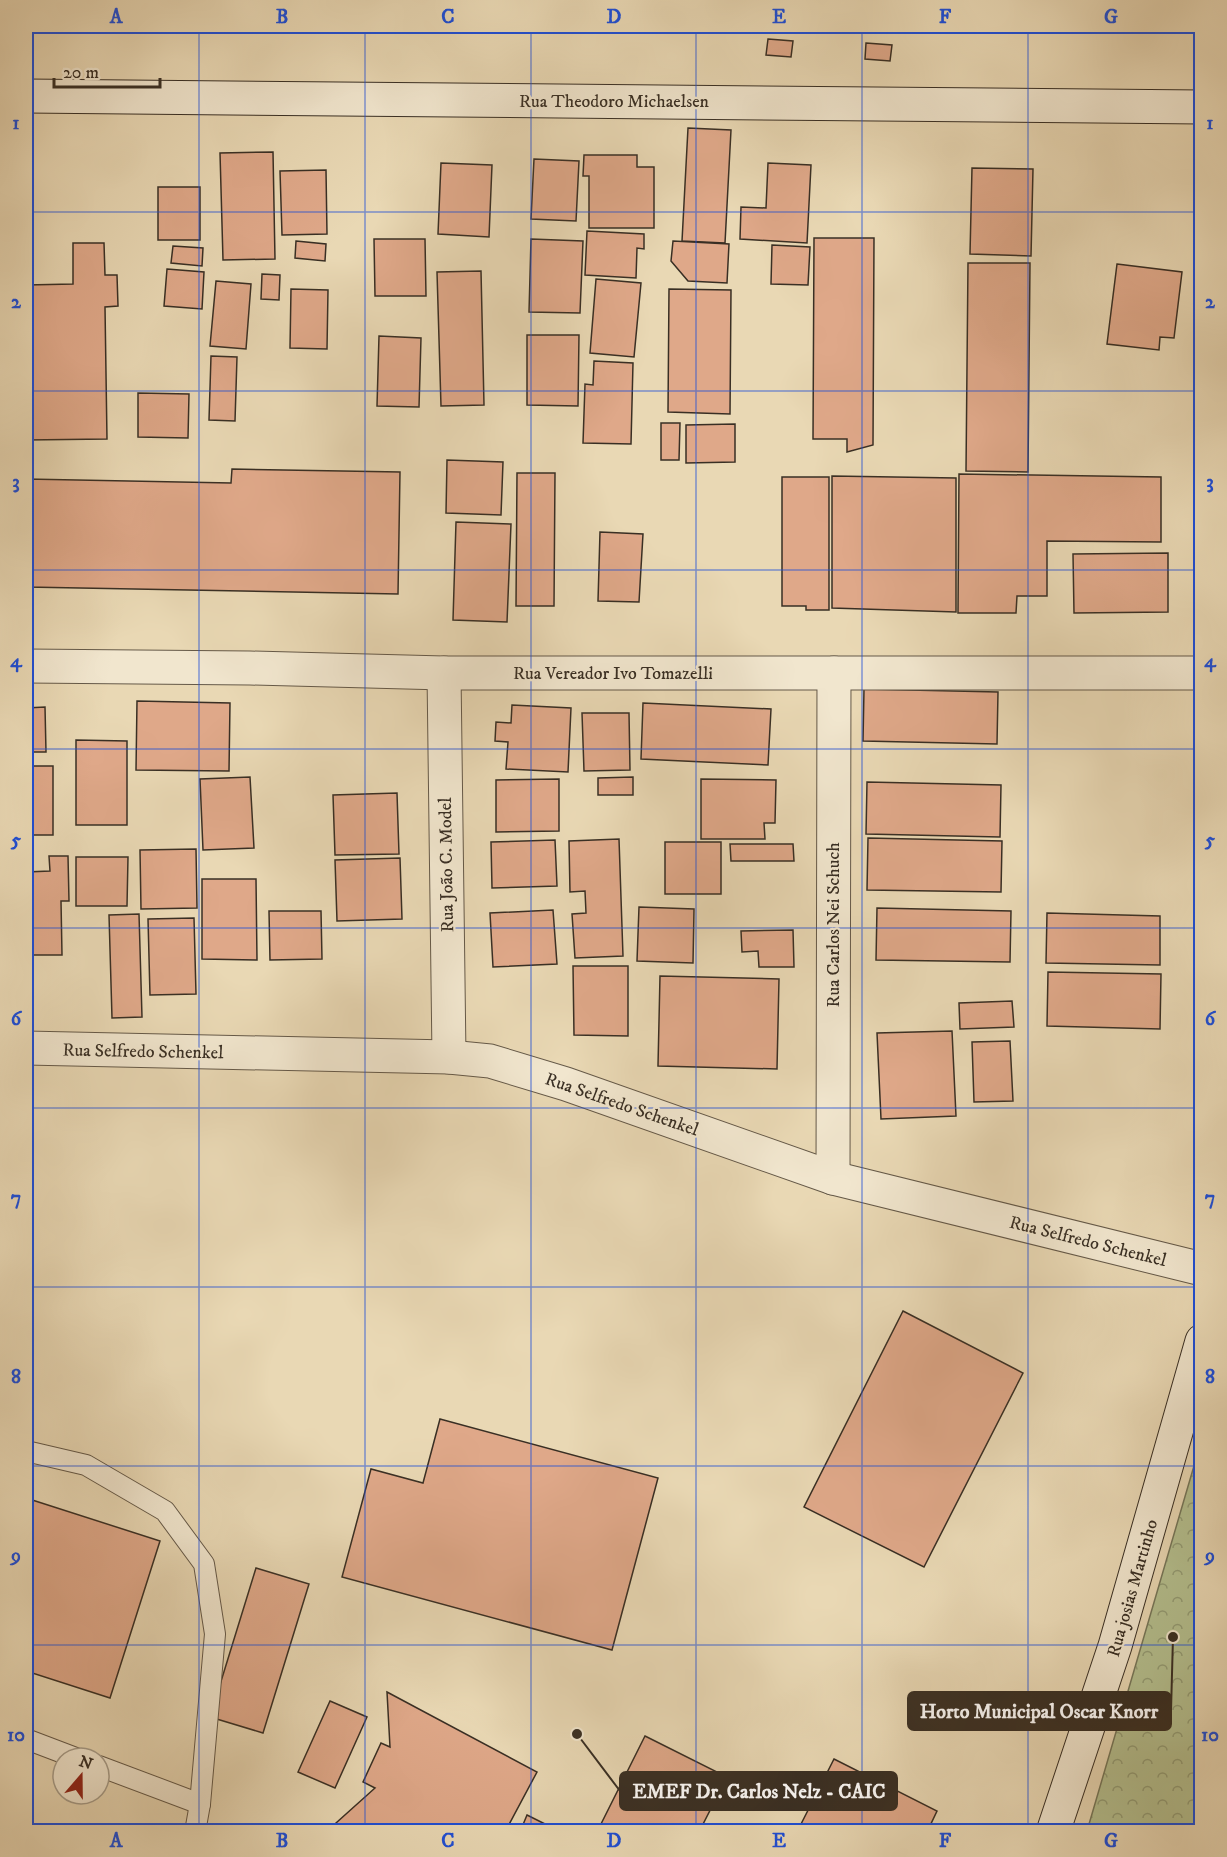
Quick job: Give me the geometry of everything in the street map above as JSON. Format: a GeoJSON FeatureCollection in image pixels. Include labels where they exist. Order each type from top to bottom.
{"type":"FeatureCollection","features":[{"type":"Feature","properties":{"kind":"street","name":"Rua Theodoro Michaelsen"},"geometry":{"type":"LineString","coordinates":[[26,96],[1202,106]]}},
{"type":"Feature","properties":{"kind":"street","name":"Rua Vereador Ivo Tomazelli"},"geometry":{"type":"LineString","coordinates":[[26,666],[444,673],[1202,673]]}},
{"type":"Feature","properties":{"kind":"street","name":"Rua João C. Model"},"geometry":{"type":"LineString","coordinates":[[444,673],[449,1057]]}},
{"type":"Feature","properties":{"kind":"street","name":"Rua Carlos Nei Schuch"},"geometry":{"type":"LineString","coordinates":[[833,1178],[834,673]]}},
{"type":"Feature","properties":{"kind":"street","name":"Rua Selfredo Schenkel"},"geometry":{"type":"LineString","coordinates":[[26,1048],[449,1057],[490,1061],[566,1084],[833,1178],[1202,1269]]}},
{"type":"Feature","properties":{"kind":"street","name":"Rua josias Martinho"},"geometry":{"type":"LineString","coordinates":[[1053,1832],[1115,1646],[1202,1341]]}},
{"type":"Feature","properties":{"kind":"lane"},"geometry":{"type":"LineString","coordinates":[[26,1451],[86,1465],[165,1511],[204,1564],[215,1634],[200,1804],[195,1832]]}},
{"type":"Feature","properties":{"kind":"lane"},"geometry":{"type":"LineString","coordinates":[[26,1739],[51,1748]]}},
{"type":"Feature","properties":{"kind":"lane"},"geometry":{"type":"LineString","coordinates":[[111,1771],[200,1804]]}},
{"type":"Feature","properties":{"kind":"green space"},"geometry":{"type":"Polygon","coordinates":[[[1201,1442],[1201,1831],[1087,1831],[1201,1442]]]}},
{"type":"Feature","properties":{"kind":"building"},"geometry":{"type":"Polygon","coordinates":[[[768,39],[793,41],[791,57],[766,55],[768,39]]]}},
{"type":"Feature","properties":{"kind":"building"},"geometry":{"type":"Polygon","coordinates":[[[866,43],[892,45],[890,61],[865,59],[866,43]]]}},
{"type":"Feature","properties":{"kind":"building"},"geometry":{"type":"Polygon","coordinates":[[[688,128],[731,130],[725,243],[682,241],[688,128]]]}},
{"type":"Feature","properties":{"kind":"building"},"geometry":{"type":"Polygon","coordinates":[[[273,152],[275,259],[223,260],[220,153],[273,152]]]}},
{"type":"Feature","properties":{"kind":"building"},"geometry":{"type":"Polygon","coordinates":[[[584,155],[637,155],[637,167],[654,167],[654,228],[589,228],[589,176],[583,176],[584,155]]]}},
{"type":"Feature","properties":{"kind":"building"},"geometry":{"type":"Polygon","coordinates":[[[534,159],[579,161],[576,221],[531,219],[534,159]]]}},
{"type":"Feature","properties":{"kind":"building"},"geometry":{"type":"Polygon","coordinates":[[[441,163],[492,165],[489,237],[438,234],[441,163]]]}},
{"type":"Feature","properties":{"kind":"building"},"geometry":{"type":"Polygon","coordinates":[[[768,163],[811,165],[807,243],[740,239],[741,207],[766,208],[768,163]]]}},
{"type":"Feature","properties":{"kind":"building"},"geometry":{"type":"Polygon","coordinates":[[[972,168],[1033,169],[1031,256],[970,254],[972,168]]]}},
{"type":"Feature","properties":{"kind":"building"},"geometry":{"type":"Polygon","coordinates":[[[326,170],[327,234],[282,235],[280,171],[326,170]]]}},
{"type":"Feature","properties":{"kind":"building"},"geometry":{"type":"Polygon","coordinates":[[[158,187],[200,187],[200,240],[158,240],[158,187]]]}},
{"type":"Feature","properties":{"kind":"building"},"geometry":{"type":"Polygon","coordinates":[[[587,231],[644,234],[644,249],[637,248],[636,278],[585,275],[587,231]]]}},
{"type":"Feature","properties":{"kind":"building"},"geometry":{"type":"Polygon","coordinates":[[[814,238],[874,238],[873,445],[847,452],[847,439],[813,439],[814,238]]]}},
{"type":"Feature","properties":{"kind":"building"},"geometry":{"type":"Polygon","coordinates":[[[374,239],[425,239],[426,296],[375,296],[374,239]]]}},
{"type":"Feature","properties":{"kind":"building"},"geometry":{"type":"Polygon","coordinates":[[[531,239],[583,241],[580,313],[529,312],[531,239]]]}},
{"type":"Feature","properties":{"kind":"building"},"geometry":{"type":"Polygon","coordinates":[[[296,241],[326,244],[325,261],[295,258],[296,241]]]}},
{"type":"Feature","properties":{"kind":"building"},"geometry":{"type":"Polygon","coordinates":[[[673,241],[729,244],[727,283],[688,281],[671,261],[673,241]]]}},
{"type":"Feature","properties":{"kind":"building"},"geometry":{"type":"Polygon","coordinates":[[[73,243],[104,243],[105,275],[117,275],[118,306],[105,307],[107,439],[26,440],[26,285],[73,284],[73,243]]]}},
{"type":"Feature","properties":{"kind":"building"},"geometry":{"type":"Polygon","coordinates":[[[772,245],[810,247],[808,285],[771,284],[772,245]]]}},
{"type":"Feature","properties":{"kind":"building"},"geometry":{"type":"Polygon","coordinates":[[[173,246],[203,248],[202,266],[171,263],[173,246]]]}},
{"type":"Feature","properties":{"kind":"building"},"geometry":{"type":"Polygon","coordinates":[[[968,263],[1030,263],[1028,472],[966,471],[968,263]]]}},
{"type":"Feature","properties":{"kind":"building"},"geometry":{"type":"Polygon","coordinates":[[[1117,264],[1182,272],[1174,338],[1160,337],[1159,350],[1107,344],[1117,264]]]}},
{"type":"Feature","properties":{"kind":"building"},"geometry":{"type":"Polygon","coordinates":[[[167,269],[204,272],[202,309],[164,306],[167,269]]]}},
{"type":"Feature","properties":{"kind":"building"},"geometry":{"type":"Polygon","coordinates":[[[481,271],[484,405],[441,406],[437,272],[481,271]]]}},
{"type":"Feature","properties":{"kind":"building"},"geometry":{"type":"Polygon","coordinates":[[[262,274],[280,275],[279,300],[261,299],[262,274]]]}},
{"type":"Feature","properties":{"kind":"building"},"geometry":{"type":"Polygon","coordinates":[[[596,279],[641,283],[634,357],[590,353],[596,279]]]}},
{"type":"Feature","properties":{"kind":"building"},"geometry":{"type":"Polygon","coordinates":[[[216,281],[251,284],[246,349],[210,346],[216,281]]]}},
{"type":"Feature","properties":{"kind":"building"},"geometry":{"type":"Polygon","coordinates":[[[291,289],[328,290],[327,349],[290,348],[291,289]]]}},
{"type":"Feature","properties":{"kind":"building"},"geometry":{"type":"Polygon","coordinates":[[[669,289],[731,290],[730,414],[668,412],[669,289]]]}},
{"type":"Feature","properties":{"kind":"building"},"geometry":{"type":"Polygon","coordinates":[[[527,335],[579,335],[578,406],[527,405],[527,335]]]}},
{"type":"Feature","properties":{"kind":"building"},"geometry":{"type":"Polygon","coordinates":[[[379,336],[421,338],[419,407],[377,406],[379,336]]]}},
{"type":"Feature","properties":{"kind":"building"},"geometry":{"type":"Polygon","coordinates":[[[211,356],[237,357],[235,421],[209,420],[211,356]]]}},
{"type":"Feature","properties":{"kind":"building"},"geometry":{"type":"Polygon","coordinates":[[[594,361],[633,363],[631,444],[583,443],[585,384],[593,385],[594,361]]]}},
{"type":"Feature","properties":{"kind":"building"},"geometry":{"type":"Polygon","coordinates":[[[138,393],[189,394],[188,438],[138,437],[138,393]]]}},
{"type":"Feature","properties":{"kind":"building"},"geometry":{"type":"Polygon","coordinates":[[[661,423],[680,423],[679,460],[661,460],[661,423]]]}},
{"type":"Feature","properties":{"kind":"building"},"geometry":{"type":"Polygon","coordinates":[[[735,424],[735,462],[686,463],[686,425],[735,424]]]}},
{"type":"Feature","properties":{"kind":"building"},"geometry":{"type":"Polygon","coordinates":[[[447,460],[503,462],[501,515],[446,513],[447,460]]]}},
{"type":"Feature","properties":{"kind":"building"},"geometry":{"type":"Polygon","coordinates":[[[232,469],[400,472],[398,594],[26,587],[26,479],[231,483],[232,469]]]}},
{"type":"Feature","properties":{"kind":"building"},"geometry":{"type":"Polygon","coordinates":[[[517,473],[555,473],[554,606],[516,606],[517,473]]]}},
{"type":"Feature","properties":{"kind":"building"},"geometry":{"type":"Polygon","coordinates":[[[959,474],[1161,477],[1161,542],[1047,541],[1047,596],[1017,596],[1016,613],[958,613],[959,474]]]}},
{"type":"Feature","properties":{"kind":"building"},"geometry":{"type":"Polygon","coordinates":[[[832,476],[956,478],[956,612],[832,608],[832,476]]]}},
{"type":"Feature","properties":{"kind":"building"},"geometry":{"type":"Polygon","coordinates":[[[782,477],[829,477],[829,610],[806,610],[806,606],[782,606],[782,477]]]}},
{"type":"Feature","properties":{"kind":"building"},"geometry":{"type":"Polygon","coordinates":[[[456,522],[511,524],[507,622],[453,620],[456,522]]]}},
{"type":"Feature","properties":{"kind":"building"},"geometry":{"type":"Polygon","coordinates":[[[600,532],[643,534],[639,602],[598,601],[600,532]]]}},
{"type":"Feature","properties":{"kind":"building"},"geometry":{"type":"Polygon","coordinates":[[[1168,553],[1168,612],[1074,613],[1073,554],[1168,553]]]}},
{"type":"Feature","properties":{"kind":"building"},"geometry":{"type":"Polygon","coordinates":[[[864,689],[998,692],[997,744],[863,741],[864,689]]]}},
{"type":"Feature","properties":{"kind":"building"},"geometry":{"type":"Polygon","coordinates":[[[137,701],[230,703],[229,771],[136,770],[137,701]]]}},
{"type":"Feature","properties":{"kind":"building"},"geometry":{"type":"Polygon","coordinates":[[[643,703],[771,709],[768,765],[641,759],[643,703]]]}},
{"type":"Feature","properties":{"kind":"building"},"geometry":{"type":"Polygon","coordinates":[[[512,705],[571,708],[568,772],[506,769],[508,742],[495,741],[496,722],[511,723],[512,705]]]}},
{"type":"Feature","properties":{"kind":"building"},"geometry":{"type":"Polygon","coordinates":[[[45,707],[46,752],[26,752],[26,708],[45,707]]]}},
{"type":"Feature","properties":{"kind":"building"},"geometry":{"type":"Polygon","coordinates":[[[582,713],[629,713],[630,770],[584,771],[582,713]]]}},
{"type":"Feature","properties":{"kind":"building"},"geometry":{"type":"Polygon","coordinates":[[[76,740],[127,741],[127,825],[76,825],[76,740]]]}},
{"type":"Feature","properties":{"kind":"building"},"geometry":{"type":"Polygon","coordinates":[[[26,766],[53,766],[53,835],[26,835],[26,766]]]}},
{"type":"Feature","properties":{"kind":"building"},"geometry":{"type":"Polygon","coordinates":[[[250,777],[254,848],[203,850],[200,779],[250,777]]]}},
{"type":"Feature","properties":{"kind":"building"},"geometry":{"type":"Polygon","coordinates":[[[633,777],[633,795],[598,795],[598,778],[633,777]]]}},
{"type":"Feature","properties":{"kind":"building"},"geometry":{"type":"Polygon","coordinates":[[[559,779],[559,831],[496,832],[496,780],[559,779]]]}},
{"type":"Feature","properties":{"kind":"building"},"geometry":{"type":"Polygon","coordinates":[[[701,779],[776,780],[775,823],[764,823],[765,839],[701,839],[701,779]]]}},
{"type":"Feature","properties":{"kind":"building"},"geometry":{"type":"Polygon","coordinates":[[[867,782],[1001,785],[1000,837],[866,834],[867,782]]]}},
{"type":"Feature","properties":{"kind":"building"},"geometry":{"type":"Polygon","coordinates":[[[397,793],[399,854],[335,855],[333,795],[397,793]]]}},
{"type":"Feature","properties":{"kind":"building"},"geometry":{"type":"Polygon","coordinates":[[[868,838],[1002,841],[1001,892],[867,890],[868,838]]]}},
{"type":"Feature","properties":{"kind":"building"},"geometry":{"type":"Polygon","coordinates":[[[619,839],[623,956],[575,958],[572,914],[586,913],[585,891],[570,892],[569,841],[619,839]]]}},
{"type":"Feature","properties":{"kind":"building"},"geometry":{"type":"Polygon","coordinates":[[[555,840],[557,886],[492,888],[491,842],[555,840]]]}},
{"type":"Feature","properties":{"kind":"building"},"geometry":{"type":"Polygon","coordinates":[[[665,842],[721,842],[721,894],[665,894],[665,842]]]}},
{"type":"Feature","properties":{"kind":"building"},"geometry":{"type":"Polygon","coordinates":[[[730,844],[793,844],[794,861],[731,861],[730,844]]]}},
{"type":"Feature","properties":{"kind":"building"},"geometry":{"type":"Polygon","coordinates":[[[196,849],[197,908],[141,909],[140,850],[196,849]]]}},
{"type":"Feature","properties":{"kind":"building"},"geometry":{"type":"Polygon","coordinates":[[[49,856],[68,856],[69,901],[61,901],[62,955],[26,955],[26,872],[50,871],[49,856]]]}},
{"type":"Feature","properties":{"kind":"building"},"geometry":{"type":"Polygon","coordinates":[[[76,857],[128,857],[127,906],[76,906],[76,857]]]}},
{"type":"Feature","properties":{"kind":"building"},"geometry":{"type":"Polygon","coordinates":[[[400,858],[402,919],[337,921],[335,860],[400,858]]]}},
{"type":"Feature","properties":{"kind":"building"},"geometry":{"type":"Polygon","coordinates":[[[202,879],[256,879],[257,960],[202,959],[202,879]]]}},
{"type":"Feature","properties":{"kind":"building"},"geometry":{"type":"Polygon","coordinates":[[[639,907],[694,909],[693,963],[637,961],[639,907]]]}},
{"type":"Feature","properties":{"kind":"building"},"geometry":{"type":"Polygon","coordinates":[[[877,908],[1011,911],[1010,962],[876,960],[877,908]]]}},
{"type":"Feature","properties":{"kind":"building"},"geometry":{"type":"Polygon","coordinates":[[[553,910],[557,964],[493,967],[490,913],[553,910]]]}},
{"type":"Feature","properties":{"kind":"building"},"geometry":{"type":"Polygon","coordinates":[[[269,911],[321,911],[322,959],[270,960],[269,911]]]}},
{"type":"Feature","properties":{"kind":"building"},"geometry":{"type":"Polygon","coordinates":[[[1047,913],[1160,916],[1160,965],[1046,963],[1047,913]]]}},
{"type":"Feature","properties":{"kind":"building"},"geometry":{"type":"Polygon","coordinates":[[[139,914],[142,1017],[112,1018],[109,915],[139,914]]]}},
{"type":"Feature","properties":{"kind":"building"},"geometry":{"type":"Polygon","coordinates":[[[194,918],[196,994],[150,995],[148,919],[194,918]]]}},
{"type":"Feature","properties":{"kind":"building"},"geometry":{"type":"Polygon","coordinates":[[[793,930],[794,967],[759,967],[758,951],[742,952],[741,931],[793,930]]]}},
{"type":"Feature","properties":{"kind":"building"},"geometry":{"type":"Polygon","coordinates":[[[573,966],[628,966],[628,1036],[574,1035],[573,966]]]}},
{"type":"Feature","properties":{"kind":"building"},"geometry":{"type":"Polygon","coordinates":[[[1048,972],[1161,974],[1160,1029],[1047,1026],[1048,972]]]}},
{"type":"Feature","properties":{"kind":"building"},"geometry":{"type":"Polygon","coordinates":[[[660,976],[779,979],[777,1069],[658,1066],[660,976]]]}},
{"type":"Feature","properties":{"kind":"building"},"geometry":{"type":"Polygon","coordinates":[[[1012,1001],[1014,1027],[960,1029],[959,1003],[1012,1001]]]}},
{"type":"Feature","properties":{"kind":"building"},"geometry":{"type":"Polygon","coordinates":[[[952,1031],[956,1116],[881,1119],[877,1033],[952,1031]]]}},
{"type":"Feature","properties":{"kind":"building"},"geometry":{"type":"Polygon","coordinates":[[[1010,1041],[1013,1101],[974,1102],[972,1042],[1010,1041]]]}},
{"type":"Feature","properties":{"kind":"building"},"geometry":{"type":"Polygon","coordinates":[[[903,1311],[1023,1373],[924,1567],[804,1507],[903,1311]]]}},
{"type":"Feature","properties":{"kind":"building"},"geometry":{"type":"Polygon","coordinates":[[[440,1419],[658,1478],[612,1650],[342,1577],[371,1469],[423,1483],[440,1419]]]}},
{"type":"Feature","properties":{"kind":"building"},"geometry":{"type":"Polygon","coordinates":[[[26,1498],[160,1541],[110,1698],[26,1671],[26,1498]]]}},
{"type":"Feature","properties":{"kind":"building"},"geometry":{"type":"Polygon","coordinates":[[[256,1568],[309,1584],[263,1733],[210,1717],[256,1568]]]}},
{"type":"Feature","properties":{"kind":"building"},"geometry":{"type":"Polygon","coordinates":[[[387,1692],[537,1772],[505,1832],[326,1832],[375,1788],[363,1782],[381,1743],[390,1747],[387,1692]]]}},
{"type":"Feature","properties":{"kind":"building"},"geometry":{"type":"Polygon","coordinates":[[[330,1701],[367,1717],[335,1788],[298,1772],[330,1701]]]}},
{"type":"Feature","properties":{"kind":"building"},"geometry":{"type":"Polygon","coordinates":[[[645,1736],[727,1777],[699,1832],[597,1832],[645,1736]]]}},
{"type":"Feature","properties":{"kind":"building"},"geometry":{"type":"Polygon","coordinates":[[[834,1759],[937,1811],[927,1832],[797,1832],[834,1759]]]}},
{"type":"Feature","properties":{"kind":"building"},"geometry":{"type":"Polygon","coordinates":[[[527,1815],[561,1832],[520,1832],[527,1815]]]}},
{"type":"Feature","properties":{"kind":"place","name":"Horto Municipal Oscar Knorr"},"geometry":{"type":"Point","coordinates":[1173,1637]}},
{"type":"Feature","properties":{"kind":"place","name":"EMEF Dr. Carlos Nelz - CAIC"},"geometry":{"type":"Point","coordinates":[577,1734]}}]}
